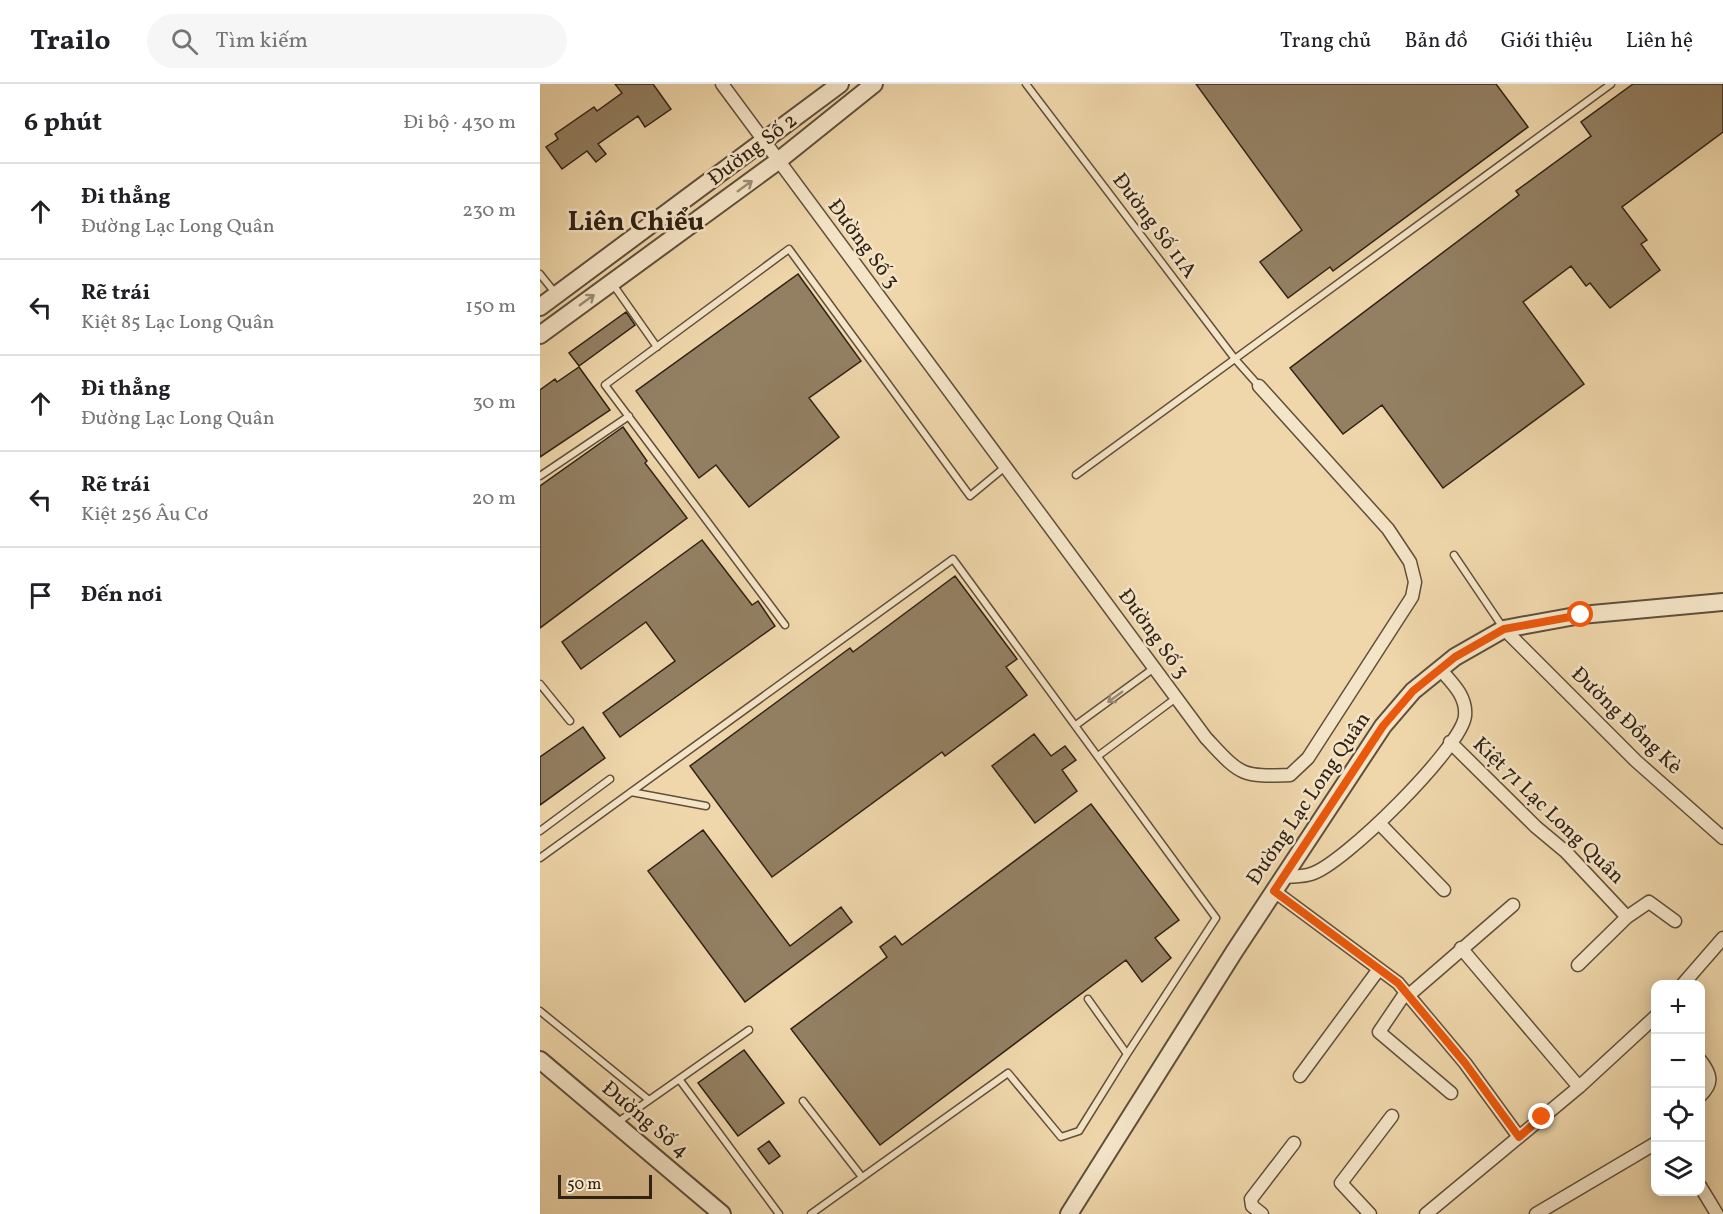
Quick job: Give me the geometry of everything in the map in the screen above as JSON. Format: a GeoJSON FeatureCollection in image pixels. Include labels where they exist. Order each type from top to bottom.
{"type":"FeatureCollection","features":[{"type":"Feature","properties":{"kind":"street","name":"Đường Số 3"},"geometry":{"type":"LineString","coordinates":[[722,84],[1206,738],[1237,771],[1261,776],[1290,775],[1308,758],[1412,597],[1415,582],[1410,562],[1388,529],[1259,386]]}},
{"type":"Feature","properties":{"kind":"street","name":"Đường Số 2"},"geometry":{"type":"LineString","coordinates":[[540,307],[840,84]]}},
{"type":"Feature","properties":{"kind":"street","name":"Đường Số 2"},"geometry":{"type":"LineString","coordinates":[[540,335],[778,161],[874,84]]}},
{"type":"Feature","properties":{"kind":"street","name":"Đường Lạc Long Quân"},"geometry":{"type":"LineString","coordinates":[[1071,1213],[1274,891],[1383,726],[1413,691],[1455,657],[1504,629],[1581,615],[1723,602]]}},
{"type":"Feature","properties":{"kind":"street","name":"Đường Đồng Kè"},"geometry":{"type":"LineString","coordinates":[[1504,629],[1636,761],[1723,838]]}},
{"type":"Feature","properties":{"kind":"street","name":"Kiệt 71 Lạc Long Quân"},"geometry":{"type":"LineString","coordinates":[[1284,877],[1312,874],[1359,842],[1415,789],[1465,718],[1464,698],[1440,669]]}},
{"type":"Feature","properties":{"kind":"street","name":"Kiệt 71 Lạc Long Quân"},"geometry":{"type":"LineString","coordinates":[[1450,742],[1536,827],[1566,852],[1623,913]]}},
{"type":"Feature","properties":{"kind":"street"},"geometry":{"type":"LineString","coordinates":[[1379,823],[1444,890]]}},
{"type":"Feature","properties":{"kind":"street"},"geometry":{"type":"LineString","coordinates":[[1274,891],[1408,993],[1482,1086],[1519,1137]]}},
{"type":"Feature","properties":{"kind":"street"},"geometry":{"type":"LineString","coordinates":[[1578,965],[1623,913],[1649,902],[1675,921]]}},
{"type":"Feature","properties":{"kind":"street"},"geometry":{"type":"LineString","coordinates":[[1451,1093],[1379,1032],[1408,993],[1513,905]]}},
{"type":"Feature","properties":{"kind":"street"},"geometry":{"type":"LineString","coordinates":[[1686,980],[1723,938]]}},
{"type":"Feature","properties":{"kind":"street"},"geometry":{"type":"LineString","coordinates":[[1461,948],[1579,1087]]}},
{"type":"Feature","properties":{"kind":"street"},"geometry":{"type":"LineString","coordinates":[[1300,1076],[1379,969]]}},
{"type":"Feature","properties":{"kind":"street"},"geometry":{"type":"LineString","coordinates":[[1426,1214],[1579,1087],[1651,1021]]}},
{"type":"Feature","properties":{"kind":"street","name":"Đường Số 4"},"geometry":{"type":"LineString","coordinates":[[540,1060],[722,1214]]}},
{"type":"Feature","properties":{"kind":"street"},"geometry":{"type":"LineString","coordinates":[[1705,1068],[1711,1079],[1710,1087],[1705,1092]]}},
{"type":"Feature","properties":{"kind":"street"},"geometry":{"type":"LineString","coordinates":[[1370,1214],[1341,1183],[1392,1116]]}},
{"type":"Feature","properties":{"kind":"street"},"geometry":{"type":"LineString","coordinates":[[1262,1214],[1252,1206],[1251,1199],[1294,1143]]}},
{"type":"Feature","properties":{"kind":"street"},"geometry":{"type":"LineString","coordinates":[[1536,1214],[1651,1146]]}},
{"type":"Feature","properties":{"kind":"street"},"geometry":{"type":"LineString","coordinates":[[1704,1196],[1710,1212]]}},
{"type":"Feature","properties":{"kind":"lane","name":"Đường Số 11A"},"geometry":{"type":"LineString","coordinates":[[1026,84],[1234,359],[1259,386]]}},
{"type":"Feature","properties":{"kind":"lane"},"geometry":{"type":"LineString","coordinates":[[1076,475],[1611,84]]}},
{"type":"Feature","properties":{"kind":"lane"},"geometry":{"type":"LineString","coordinates":[[785,625],[605,385],[789,249],[970,496],[1005,467]]}},
{"type":"Feature","properties":{"kind":"lane"},"geometry":{"type":"LineString","coordinates":[[540,274],[557,295]]}},
{"type":"Feature","properties":{"kind":"lane"},"geometry":{"type":"LineString","coordinates":[[612,283],[657,347]]}},
{"type":"Feature","properties":{"kind":"lane"},"geometry":{"type":"LineString","coordinates":[[540,476],[629,416]]}},
{"type":"Feature","properties":{"kind":"lane"},"geometry":{"type":"LineString","coordinates":[[1454,555],[1504,629]]}},
{"type":"Feature","properties":{"kind":"lane"},"geometry":{"type":"LineString","coordinates":[[540,858],[953,559],[1216,918],[1126,1054],[1079,1131],[1061,1137],[1008,1073],[811,1214]]}},
{"type":"Feature","properties":{"kind":"lane"},"geometry":{"type":"LineString","coordinates":[[1076,725],[1154,668]]}},
{"type":"Feature","properties":{"kind":"lane"},"geometry":{"type":"LineString","coordinates":[[540,684],[570,721]]}},
{"type":"Feature","properties":{"kind":"lane"},"geometry":{"type":"LineString","coordinates":[[1098,756],[1176,698]]}},
{"type":"Feature","properties":{"kind":"lane"},"geometry":{"type":"LineString","coordinates":[[540,831],[609,779]]}},
{"type":"Feature","properties":{"kind":"lane"},"geometry":{"type":"LineString","coordinates":[[631,792],[706,806]]}},
{"type":"Feature","properties":{"kind":"lane"},"geometry":{"type":"LineString","coordinates":[[1088,999],[1126,1054]]}},
{"type":"Feature","properties":{"kind":"lane"},"geometry":{"type":"LineString","coordinates":[[540,1011],[649,1100]]}},
{"type":"Feature","properties":{"kind":"lane"},"geometry":{"type":"LineString","coordinates":[[615,1124],[749,1030]]}},
{"type":"Feature","properties":{"kind":"lane"},"geometry":{"type":"LineString","coordinates":[[678,1079],[778,1214]]}},
{"type":"Feature","properties":{"kind":"lane"},"geometry":{"type":"LineString","coordinates":[[803,1101],[862,1177]]}},
{"type":"Feature","properties":{"kind":"building"},"geometry":{"type":"Polygon","coordinates":[[[615,84],[653,84],[671,109],[645,127],[638,116],[598,144],[606,154],[596,162],[587,151],[562,169],[546,147],[558,139],[555,134],[594,107],[597,111],[622,93],[615,84]]]}},
{"type":"Feature","properties":{"kind":"building"},"geometry":{"type":"Polygon","coordinates":[[[1196,84],[1496,84],[1528,127],[1333,271],[1330,267],[1288,298],[1260,262],[1302,230],[1196,84]]]}},
{"type":"Feature","properties":{"kind":"building"},"geometry":{"type":"Polygon","coordinates":[[[1633,84],[1723,84],[1723,132],[1622,207],[1647,240],[1641,244],[1660,270],[1610,308],[1590,283],[1586,286],[1571,266],[1523,302],[1584,384],[1443,488],[1382,405],[1343,434],[1290,368],[1519,195],[1516,191],[1591,136],[1581,122],[1633,84]]]}},
{"type":"Feature","properties":{"kind":"building"},"geometry":{"type":"Polygon","coordinates":[[[798,274],[861,361],[809,398],[839,437],[749,507],[716,465],[699,478],[636,391],[798,274]]]}},
{"type":"Feature","properties":{"kind":"building"},"geometry":{"type":"Polygon","coordinates":[[[626,312],[635,325],[579,366],[569,353],[626,312]]]}},
{"type":"Feature","properties":{"kind":"building"},"geometry":{"type":"Polygon","coordinates":[[[579,367],[610,410],[540,457],[540,390],[555,379],[557,382],[579,367]]]}},
{"type":"Feature","properties":{"kind":"building"},"geometry":{"type":"Polygon","coordinates":[[[623,427],[647,461],[645,463],[687,518],[540,628],[540,486],[623,427]]]}},
{"type":"Feature","properties":{"kind":"building"},"geometry":{"type":"Polygon","coordinates":[[[702,540],[752,605],[758,601],[775,626],[620,737],[603,713],[675,661],[646,622],[581,669],[562,642],[702,540]]]}},
{"type":"Feature","properties":{"kind":"building"},"geometry":{"type":"Polygon","coordinates":[[[955,576],[1017,659],[1006,667],[1027,695],[945,756],[942,752],[772,877],[690,766],[850,648],[853,652],[955,576]]]}},
{"type":"Feature","properties":{"kind":"building"},"geometry":{"type":"Polygon","coordinates":[[[583,727],[605,758],[540,805],[540,757],[583,727]]]}},
{"type":"Feature","properties":{"kind":"building"},"geometry":{"type":"Polygon","coordinates":[[[1034,734],[1051,756],[1065,746],[1076,760],[1062,770],[1077,791],[1035,823],[992,766],[1034,734]]]}},
{"type":"Feature","properties":{"kind":"building"},"geometry":{"type":"Polygon","coordinates":[[[1091,804],[1179,920],[1155,938],[1171,958],[1142,982],[1126,960],[880,1145],[791,1029],[887,957],[880,947],[895,936],[902,945],[1091,804]]]}},
{"type":"Feature","properties":{"kind":"building"},"geometry":{"type":"Polygon","coordinates":[[[703,830],[790,946],[841,907],[852,922],[745,1002],[648,871],[703,830]]]}},
{"type":"Feature","properties":{"kind":"building"},"geometry":{"type":"Polygon","coordinates":[[[744,1050],[784,1103],[738,1136],[698,1083],[744,1050]]]}},
{"type":"Feature","properties":{"kind":"building"},"geometry":{"type":"Polygon","coordinates":[[[769,1141],[780,1156],[769,1164],[758,1149],[769,1141]]]}},
{"type":"Feature","properties":{"kind":"district","name":"Liên Chiểu"},"geometry":{"type":"Point","coordinates":[636,223]}},
{"type":"Feature","properties":{"kind":"route"},"geometry":{"type":"LineString","coordinates":[[1542,1117],[1519,1137],[1465,1063],[1398,983],[1274,891],[1383,726],[1413,691],[1455,657],[1504,629],[1581,615]]}}]}
